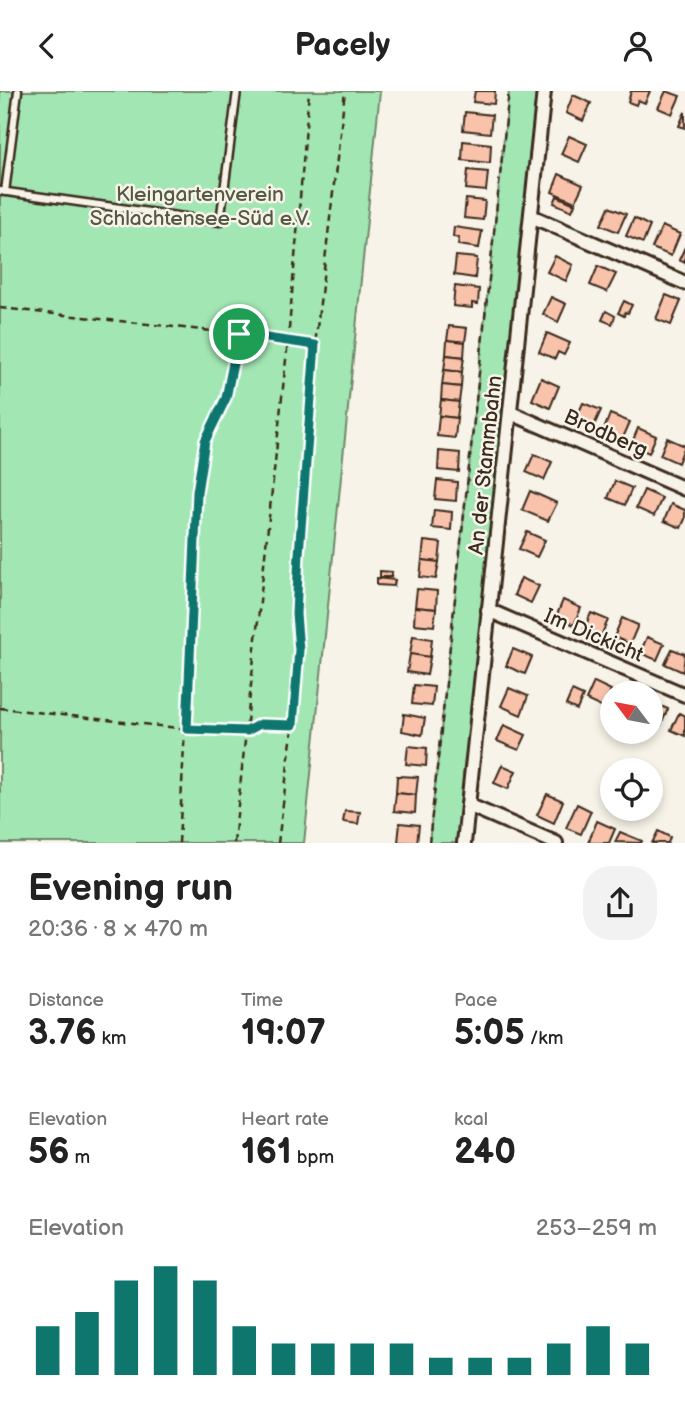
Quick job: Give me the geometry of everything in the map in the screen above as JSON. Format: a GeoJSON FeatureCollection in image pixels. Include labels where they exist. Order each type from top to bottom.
{"type":"FeatureCollection","features":[{"type":"Feature","properties":{"kind":"street","name":"An der Stammbahn"},"geometry":{"type":"LineString","coordinates":[[464,843],[544,91]]}},
{"type":"Feature","properties":{"kind":"street"},"geometry":{"type":"LineString","coordinates":[[531,216],[685,283]]}},
{"type":"Feature","properties":{"kind":"street","name":"Brodberg"},"geometry":{"type":"LineString","coordinates":[[511,413],[685,489]]}},
{"type":"Feature","properties":{"kind":"street","name":"Im Dickicht"},"geometry":{"type":"LineString","coordinates":[[488,610],[685,695]]}},
{"type":"Feature","properties":{"kind":"street"},"geometry":{"type":"LineString","coordinates":[[468,805],[556,843]]}},
{"type":"Feature","properties":{"kind":"lane"},"geometry":{"type":"LineString","coordinates":[[18,91],[3,192],[220,222],[237,91]]}},
{"type":"Feature","properties":{"kind":"path"},"geometry":{"type":"LineString","coordinates":[[234,843],[288,341],[309,91]]}},
{"type":"Feature","properties":{"kind":"path"},"geometry":{"type":"LineString","coordinates":[[278,843],[293,725],[299,650],[296,614],[299,554],[315,345],[345,91]]}},
{"type":"Feature","properties":{"kind":"path"},"geometry":{"type":"LineString","coordinates":[[429,843],[509,91]]}},
{"type":"Feature","properties":{"kind":"path"},"geometry":{"type":"LineString","coordinates":[[0,307],[315,345]]}},
{"type":"Feature","properties":{"kind":"path"},"geometry":{"type":"LineString","coordinates":[[179,843],[187,729],[197,492],[205,441],[226,398],[239,334]]}},
{"type":"Feature","properties":{"kind":"path"},"geometry":{"type":"LineString","coordinates":[[0,708],[187,729],[247,731],[260,724],[293,725]]}},
{"type":"Feature","properties":{"kind":"green space","name":"Kleingartenverein Schlachtensee-Süd e.V."},"geometry":{"type":"Polygon","coordinates":[[[0,91],[380,91],[304,843],[0,843],[0,91]]]}},
{"type":"Feature","properties":{"kind":"green space"},"geometry":{"type":"Polygon","coordinates":[[[509,91],[544,91],[464,843],[429,843],[509,91]]]}},
{"type":"Feature","properties":{"kind":"building"},"geometry":{"type":"Polygon","coordinates":[[[475,91],[495,91],[494,104],[473,102],[475,91]]]}},
{"type":"Feature","properties":{"kind":"building"},"geometry":{"type":"Polygon","coordinates":[[[631,91],[650,91],[645,103],[638,100],[636,105],[628,102],[631,91]]]}},
{"type":"Feature","properties":{"kind":"building"},"geometry":{"type":"Polygon","coordinates":[[[666,91],[680,96],[672,114],[658,108],[666,91]]]}},
{"type":"Feature","properties":{"kind":"building"},"geometry":{"type":"Polygon","coordinates":[[[573,95],[591,103],[583,121],[566,113],[573,95]]]}},
{"type":"Feature","properties":{"kind":"building"},"geometry":{"type":"Polygon","coordinates":[[[465,112],[492,115],[490,133],[463,130],[465,112]]]}},
{"type":"Feature","properties":{"kind":"building"},"geometry":{"type":"Polygon","coordinates":[[[685,112],[685,128],[679,126],[685,112]]]}},
{"type":"Feature","properties":{"kind":"building"},"geometry":{"type":"Polygon","coordinates":[[[569,136],[587,144],[579,162],[561,154],[569,136]]]}},
{"type":"Feature","properties":{"kind":"building"},"geometry":{"type":"Polygon","coordinates":[[[463,141],[491,144],[490,163],[462,160],[463,141]]]}},
{"type":"Feature","properties":{"kind":"building"},"geometry":{"type":"Polygon","coordinates":[[[468,170],[488,172],[486,191],[466,189],[468,170]]]}},
{"type":"Feature","properties":{"kind":"building"},"geometry":{"type":"Polygon","coordinates":[[[559,174],[583,185],[575,202],[552,192],[559,174]]]}},
{"type":"Feature","properties":{"kind":"building"},"geometry":{"type":"Polygon","coordinates":[[[557,196],[575,204],[572,211],[554,203],[557,196]]]}},
{"type":"Feature","properties":{"kind":"building"},"geometry":{"type":"Polygon","coordinates":[[[466,199],[485,201],[483,220],[464,218],[466,199]]]}},
{"type":"Feature","properties":{"kind":"building"},"geometry":{"type":"Polygon","coordinates":[[[609,207],[626,214],[618,232],[601,225],[609,207]]]}},
{"type":"Feature","properties":{"kind":"building"},"geometry":{"type":"Polygon","coordinates":[[[634,218],[650,226],[643,243],[626,236],[634,218]]]}},
{"type":"Feature","properties":{"kind":"building"},"geometry":{"type":"Polygon","coordinates":[[[662,226],[680,234],[671,256],[652,248],[662,226]]]}},
{"type":"Feature","properties":{"kind":"building"},"geometry":{"type":"Polygon","coordinates":[[[454,227],[482,231],[479,248],[458,245],[459,238],[453,237],[454,227]]]}},
{"type":"Feature","properties":{"kind":"building"},"geometry":{"type":"Polygon","coordinates":[[[685,247],[685,263],[679,260],[685,247]]]}},
{"type":"Feature","properties":{"kind":"building"},"geometry":{"type":"Polygon","coordinates":[[[456,256],[477,258],[475,278],[454,275],[456,256]]]}},
{"type":"Feature","properties":{"kind":"building"},"geometry":{"type":"Polygon","coordinates":[[[555,256],[573,265],[566,281],[547,272],[555,256]]]}},
{"type":"Feature","properties":{"kind":"building"},"geometry":{"type":"Polygon","coordinates":[[[598,266],[616,274],[607,292],[590,285],[598,266]]]}},
{"type":"Feature","properties":{"kind":"building"},"geometry":{"type":"Polygon","coordinates":[[[455,286],[479,289],[478,304],[472,303],[472,308],[453,306],[455,286]]]}},
{"type":"Feature","properties":{"kind":"building"},"geometry":{"type":"Polygon","coordinates":[[[666,295],[681,301],[671,325],[656,319],[666,295]]]}},
{"type":"Feature","properties":{"kind":"building"},"geometry":{"type":"Polygon","coordinates":[[[551,297],[566,304],[558,322],[543,314],[551,297]]]}},
{"type":"Feature","properties":{"kind":"building"},"geometry":{"type":"Polygon","coordinates":[[[624,301],[632,305],[624,316],[618,313],[624,301]]]}},
{"type":"Feature","properties":{"kind":"building"},"geometry":{"type":"Polygon","coordinates":[[[606,311],[615,316],[612,324],[602,320],[606,311]]]}},
{"type":"Feature","properties":{"kind":"building"},"geometry":{"type":"Polygon","coordinates":[[[449,326],[467,328],[465,342],[447,340],[449,326]]]}},
{"type":"Feature","properties":{"kind":"building"},"geometry":{"type":"Polygon","coordinates":[[[547,333],[570,343],[564,355],[558,352],[555,359],[539,352],[547,333]]]}},
{"type":"Feature","properties":{"kind":"building"},"geometry":{"type":"Polygon","coordinates":[[[447,340],[465,342],[464,357],[446,355],[447,340]]]}},
{"type":"Feature","properties":{"kind":"building"},"geometry":{"type":"Polygon","coordinates":[[[446,355],[464,357],[462,372],[444,370],[446,355]]]}},
{"type":"Feature","properties":{"kind":"building"},"geometry":{"type":"Polygon","coordinates":[[[444,370],[462,372],[461,387],[442,385],[444,370]]]}},
{"type":"Feature","properties":{"kind":"building"},"geometry":{"type":"Polygon","coordinates":[[[541,378],[559,386],[550,408],[532,400],[541,378]]]}},
{"type":"Feature","properties":{"kind":"building"},"geometry":{"type":"Polygon","coordinates":[[[442,385],[461,387],[459,402],[441,400],[442,385]]]}},
{"type":"Feature","properties":{"kind":"building"},"geometry":{"type":"Polygon","coordinates":[[[441,400],[459,402],[457,418],[439,416],[441,400]]]}},
{"type":"Feature","properties":{"kind":"building"},"geometry":{"type":"Polygon","coordinates":[[[583,403],[601,410],[593,428],[575,421],[583,403]]]}},
{"type":"Feature","properties":{"kind":"building"},"geometry":{"type":"Polygon","coordinates":[[[610,414],[630,422],[622,440],[603,432],[610,414]]]}},
{"type":"Feature","properties":{"kind":"building"},"geometry":{"type":"Polygon","coordinates":[[[439,416],[457,418],[455,438],[437,436],[439,416]]]}},
{"type":"Feature","properties":{"kind":"building"},"geometry":{"type":"Polygon","coordinates":[[[638,428],[656,436],[649,453],[631,445],[638,428]]]}},
{"type":"Feature","properties":{"kind":"building"},"geometry":{"type":"Polygon","coordinates":[[[667,438],[685,446],[678,463],[660,455],[667,438]]]}},
{"type":"Feature","properties":{"kind":"building"},"geometry":{"type":"Polygon","coordinates":[[[439,451],[460,453],[459,472],[438,470],[439,451]]]}},
{"type":"Feature","properties":{"kind":"building"},"geometry":{"type":"Polygon","coordinates":[[[534,454],[552,462],[544,480],[526,472],[534,454]]]}},
{"type":"Feature","properties":{"kind":"building"},"geometry":{"type":"Polygon","coordinates":[[[437,480],[457,482],[456,501],[435,499],[437,480]]]}},
{"type":"Feature","properties":{"kind":"building"},"geometry":{"type":"Polygon","coordinates":[[[615,481],[632,488],[625,505],[608,498],[615,481]]]}},
{"type":"Feature","properties":{"kind":"building"},"geometry":{"type":"Polygon","coordinates":[[[644,490],[662,498],[654,516],[636,508],[644,490]]]}},
{"type":"Feature","properties":{"kind":"building"},"geometry":{"type":"Polygon","coordinates":[[[530,491],[557,503],[548,521],[522,510],[530,491]]]}},
{"type":"Feature","properties":{"kind":"building"},"geometry":{"type":"Polygon","coordinates":[[[671,504],[685,510],[681,528],[664,521],[671,504]]]}},
{"type":"Feature","properties":{"kind":"building"},"geometry":{"type":"Polygon","coordinates":[[[434,510],[452,512],[451,530],[432,528],[434,510]]]}},
{"type":"Feature","properties":{"kind":"building"},"geometry":{"type":"Polygon","coordinates":[[[527,532],[545,540],[537,557],[519,549],[527,532]]]}},
{"type":"Feature","properties":{"kind":"building"},"geometry":{"type":"Polygon","coordinates":[[[424,541],[441,543],[439,562],[422,560],[424,541]]]}},
{"type":"Feature","properties":{"kind":"building"},"geometry":{"type":"Polygon","coordinates":[[[422,560],[439,562],[436,579],[420,577],[422,560]]]}},
{"type":"Feature","properties":{"kind":"building"},"geometry":{"type":"Polygon","coordinates":[[[380,571],[392,572],[391,577],[380,577],[380,571]]]}},
{"type":"Feature","properties":{"kind":"building"},"geometry":{"type":"Polygon","coordinates":[[[377,578],[395,580],[394,586],[377,585],[377,578]]]}},
{"type":"Feature","properties":{"kind":"building"},"geometry":{"type":"Polygon","coordinates":[[[521,578],[539,586],[531,603],[514,595],[521,578]]]}},
{"type":"Feature","properties":{"kind":"building"},"geometry":{"type":"Polygon","coordinates":[[[417,589],[437,591],[436,609],[415,607],[417,589]]]}},
{"type":"Feature","properties":{"kind":"building"},"geometry":{"type":"Polygon","coordinates":[[[563,600],[581,608],[574,625],[556,617],[563,600]]]}},
{"type":"Feature","properties":{"kind":"building"},"geometry":{"type":"Polygon","coordinates":[[[415,607],[436,609],[434,626],[414,624],[415,607]]]}},
{"type":"Feature","properties":{"kind":"building"},"geometry":{"type":"Polygon","coordinates":[[[591,613],[608,620],[601,636],[584,629],[591,613]]]}},
{"type":"Feature","properties":{"kind":"building"},"geometry":{"type":"Polygon","coordinates":[[[622,618],[638,625],[630,644],[614,637],[622,618]]]}},
{"type":"Feature","properties":{"kind":"building"},"geometry":{"type":"Polygon","coordinates":[[[413,636],[432,639],[430,657],[410,654],[413,636]]]}},
{"type":"Feature","properties":{"kind":"building"},"geometry":{"type":"Polygon","coordinates":[[[647,637],[664,644],[657,660],[640,653],[647,637]]]}},
{"type":"Feature","properties":{"kind":"building"},"geometry":{"type":"Polygon","coordinates":[[[513,649],[532,657],[525,674],[506,666],[513,649]]]}},
{"type":"Feature","properties":{"kind":"building"},"geometry":{"type":"Polygon","coordinates":[[[672,649],[685,654],[683,672],[665,664],[672,649]]]}},
{"type":"Feature","properties":{"kind":"building"},"geometry":{"type":"Polygon","coordinates":[[[410,654],[430,657],[427,675],[407,672],[410,654]]]}},
{"type":"Feature","properties":{"kind":"building"},"geometry":{"type":"Polygon","coordinates":[[[594,682],[600,685],[600,707],[586,700],[594,682]]]}},
{"type":"Feature","properties":{"kind":"building"},"geometry":{"type":"Polygon","coordinates":[[[414,685],[434,687],[432,706],[412,704],[414,685]]]}},
{"type":"Feature","properties":{"kind":"building"},"geometry":{"type":"Polygon","coordinates":[[[509,688],[528,696],[521,715],[501,706],[509,688]]]}},
{"type":"Feature","properties":{"kind":"building"},"geometry":{"type":"Polygon","coordinates":[[[572,691],[583,696],[577,710],[566,705],[572,691]]]}},
{"type":"Feature","properties":{"kind":"building"},"geometry":{"type":"Polygon","coordinates":[[[663,707],[668,709],[663,720],[663,707]]]}},
{"type":"Feature","properties":{"kind":"building"},"geometry":{"type":"Polygon","coordinates":[[[679,713],[685,716],[685,736],[671,730],[679,713]]]}},
{"type":"Feature","properties":{"kind":"building"},"geometry":{"type":"Polygon","coordinates":[[[404,714],[425,718],[422,735],[402,731],[404,714]]]}},
{"type":"Feature","properties":{"kind":"building"},"geometry":{"type":"Polygon","coordinates":[[[504,725],[526,735],[519,750],[497,741],[504,725]]]}},
{"type":"Feature","properties":{"kind":"building"},"geometry":{"type":"Polygon","coordinates":[[[408,746],[427,748],[426,766],[406,764],[408,746]]]}},
{"type":"Feature","properties":{"kind":"building"},"geometry":{"type":"Polygon","coordinates":[[[502,765],[516,771],[508,789],[494,783],[502,765]]]}},
{"type":"Feature","properties":{"kind":"building"},"geometry":{"type":"Polygon","coordinates":[[[397,776],[418,777],[416,795],[396,793],[397,776]]]}},
{"type":"Feature","properties":{"kind":"building"},"geometry":{"type":"Polygon","coordinates":[[[396,793],[416,795],[415,813],[394,811],[396,793]]]}},
{"type":"Feature","properties":{"kind":"building"},"geometry":{"type":"Polygon","coordinates":[[[547,794],[563,801],[554,823],[537,815],[547,794]]]}},
{"type":"Feature","properties":{"kind":"building"},"geometry":{"type":"Polygon","coordinates":[[[577,804],[591,811],[581,834],[566,828],[577,804]]]}},
{"type":"Feature","properties":{"kind":"building"},"geometry":{"type":"Polygon","coordinates":[[[345,811],[360,812],[358,824],[343,822],[345,811]]]}},
{"type":"Feature","properties":{"kind":"building"},"geometry":{"type":"Polygon","coordinates":[[[597,821],[615,829],[609,843],[588,843],[597,821]]]}},
{"type":"Feature","properties":{"kind":"building"},"geometry":{"type":"Polygon","coordinates":[[[400,823],[419,825],[417,843],[398,842],[400,823]]]}},
{"type":"Feature","properties":{"kind":"building"},"geometry":{"type":"Polygon","coordinates":[[[658,831],[670,837],[668,843],[652,843],[658,831]]]}},
{"type":"Feature","properties":{"kind":"building"},"geometry":{"type":"Polygon","coordinates":[[[620,832],[642,841],[615,842],[620,832]]]}},
{"type":"Feature","properties":{"kind":"route"},"geometry":{"type":"LineString","coordinates":[[239,334],[315,345],[299,554],[296,614],[299,650],[293,725],[260,724],[247,731],[187,729],[197,492],[205,441],[226,398],[239,334]]}}]}
